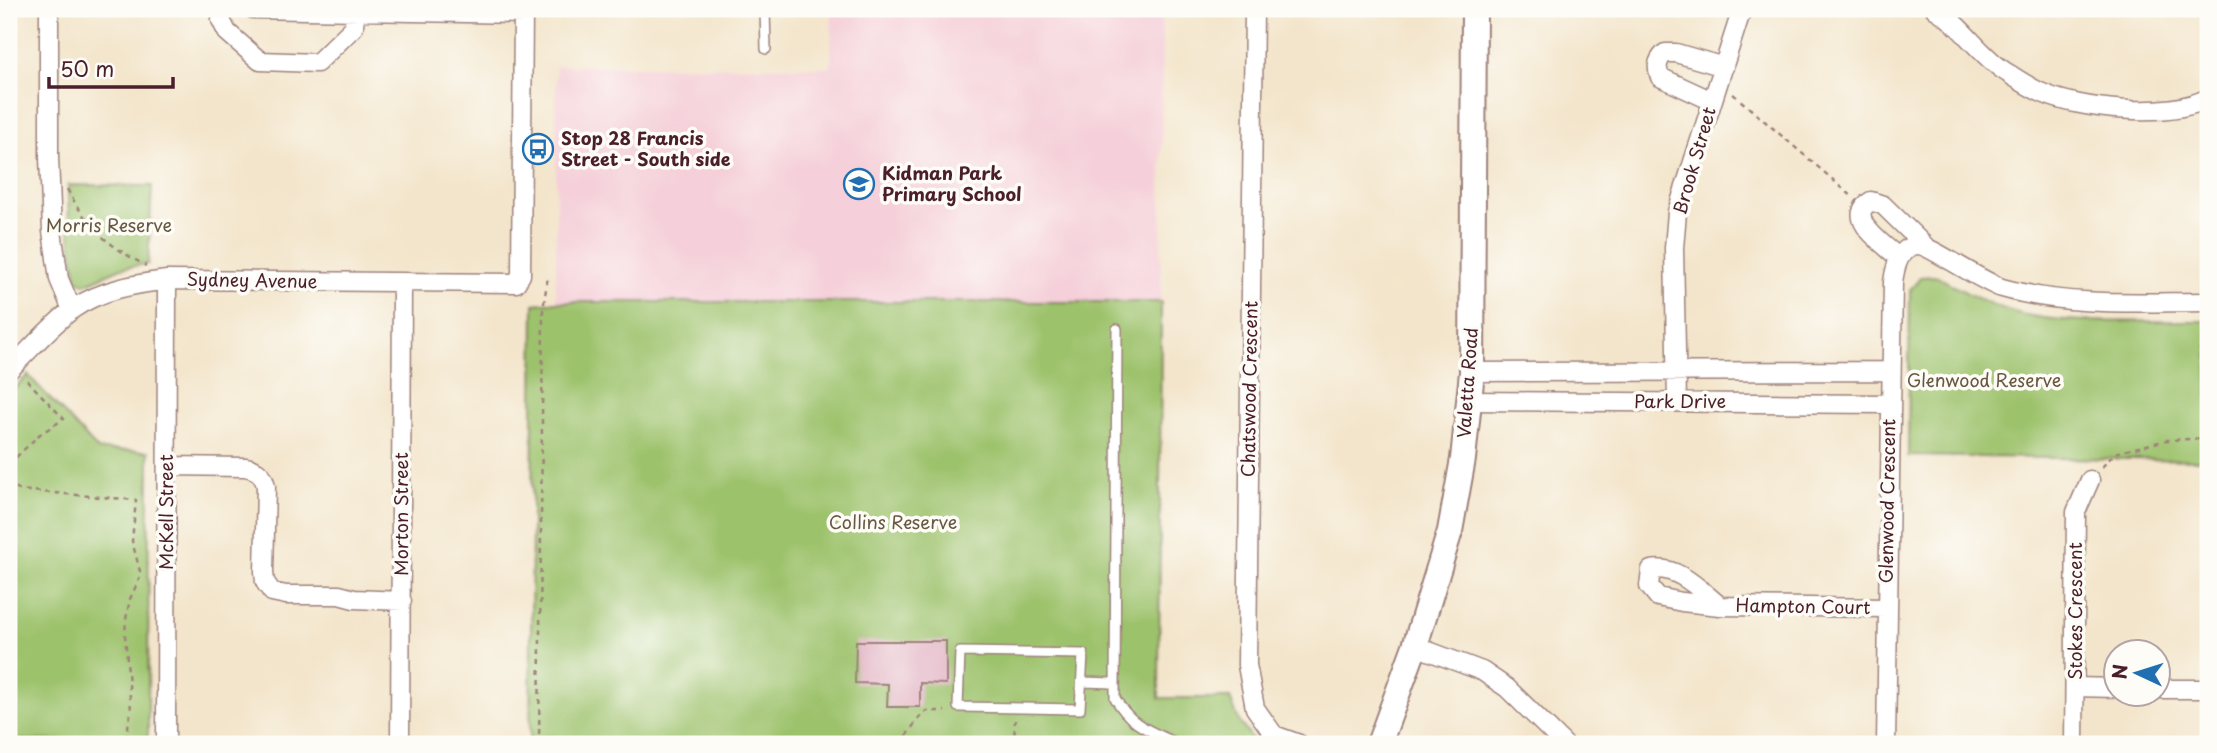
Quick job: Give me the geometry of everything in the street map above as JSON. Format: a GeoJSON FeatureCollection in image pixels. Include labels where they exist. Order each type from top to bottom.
{"type":"FeatureCollection","features":[{"type":"Feature","properties":{"kind":"street"},"geometry":{"type":"LineString","coordinates":[[49,9],[48,157],[52,231],[59,279],[72,310]]}},
{"type":"Feature","properties":{"kind":"street"},"geometry":{"type":"LineString","coordinates":[[222,9],[221,20],[227,32],[260,61],[317,63],[354,27],[355,10]]}},
{"type":"Feature","properties":{"kind":"street"},"geometry":{"type":"LineString","coordinates":[[253,9],[523,11]]}},
{"type":"Feature","properties":{"kind":"street","name":"Chatswood Crescent"},"geometry":{"type":"LineString","coordinates":[[1254,9],[1247,664],[1255,708],[1274,735],[1299,744]]}},
{"type":"Feature","properties":{"kind":"street","name":"Valetta Road"},"geometry":{"type":"LineString","coordinates":[[1379,744],[1415,646],[1450,531],[1463,459],[1472,372],[1474,9]]}},
{"type":"Feature","properties":{"kind":"street","name":"Brook Street"},"geometry":{"type":"LineString","coordinates":[[1677,402],[1674,248],[1677,212],[1742,9]]}},
{"type":"Feature","properties":{"kind":"street"},"geometry":{"type":"LineString","coordinates":[[1935,9],[2001,68],[2040,92],[2084,105],[2132,110],[2171,108],[2208,98]]}},
{"type":"Feature","properties":{"kind":"street","name":"Sydney Avenue"},"geometry":{"type":"LineString","coordinates":[[15,372],[72,310],[93,298],[121,288],[167,280],[516,283],[521,275],[523,11]]}},
{"type":"Feature","properties":{"kind":"street"},"geometry":{"type":"LineString","coordinates":[[1712,101],[1660,77],[1657,68],[1665,53],[1676,53],[1721,74]]}},
{"type":"Feature","properties":{"kind":"street"},"geometry":{"type":"LineString","coordinates":[[1926,247],[1918,245],[1907,248],[1899,258],[1867,228],[1860,215],[1863,206],[1871,201],[1883,205],[1926,247],[1998,287],[2042,298],[2076,302],[2208,302]]}},
{"type":"Feature","properties":{"kind":"street","name":"Glenwood Crescent"},"geometry":{"type":"LineString","coordinates":[[1886,744],[1893,282],[1899,258]]}},
{"type":"Feature","properties":{"kind":"street","name":"McKell Street"},"geometry":{"type":"LineString","coordinates":[[166,744],[167,280]]}},
{"type":"Feature","properties":{"kind":"street","name":"Morton Street"},"geometry":{"type":"LineString","coordinates":[[400,744],[402,283]]}},
{"type":"Feature","properties":{"kind":"street","name":"Park Drive"},"geometry":{"type":"LineString","coordinates":[[1472,372],[1891,371]]}},
{"type":"Feature","properties":{"kind":"street","name":"Park Drive"},"geometry":{"type":"LineString","coordinates":[[1469,401],[1891,404]]}},
{"type":"Feature","properties":{"kind":"street"},"geometry":{"type":"LineString","coordinates":[[167,466],[245,467],[256,469],[262,475],[266,487],[264,572],[265,582],[272,592],[402,601]]}},
{"type":"Feature","properties":{"kind":"street","name":"Stokes Crescent"},"geometry":{"type":"LineString","coordinates":[[2074,744],[2076,512],[2090,480]]}},
{"type":"Feature","properties":{"kind":"street","name":"Hampton Court"},"geometry":{"type":"LineString","coordinates":[[1720,606],[1886,608]]}},
{"type":"Feature","properties":{"kind":"street"},"geometry":{"type":"LineString","coordinates":[[1415,646],[1482,671],[1507,688],[1564,744]]}},
{"type":"Feature","properties":{"kind":"street"},"geometry":{"type":"LineString","coordinates":[[2075,687],[2102,688]]}},
{"type":"Feature","properties":{"kind":"street"},"geometry":{"type":"LineString","coordinates":[[2172,689],[2208,690]]}},
{"type":"Feature","properties":{"kind":"lane"},"geometry":{"type":"LineString","coordinates":[[765,9],[765,48]]}},
{"type":"Feature","properties":{"kind":"lane"},"geometry":{"type":"LineString","coordinates":[[1117,328],[1115,698],[1125,715],[1140,727],[1178,744]]}},
{"type":"Feature","properties":{"kind":"lane"},"geometry":{"type":"LineString","coordinates":[[960,652],[1083,654],[1080,709],[958,707],[960,652]]}},
{"type":"Feature","properties":{"kind":"lane"},"geometry":{"type":"LineString","coordinates":[[1082,682],[1114,683]]}},
{"type":"Feature","properties":{"kind":"path"},"geometry":{"type":"LineString","coordinates":[[1721,74],[1863,206]]}},
{"type":"Feature","properties":{"kind":"path"},"geometry":{"type":"LineString","coordinates":[[66,187],[85,220],[103,239],[149,268]]}},
{"type":"Feature","properties":{"kind":"path"},"geometry":{"type":"LineString","coordinates":[[539,744],[543,310],[548,275]]}},
{"type":"Feature","properties":{"kind":"path"},"geometry":{"type":"LineString","coordinates":[[9,464],[40,434],[64,419],[15,372]]}},
{"type":"Feature","properties":{"kind":"path"},"geometry":{"type":"LineString","coordinates":[[2090,480],[2115,453],[2167,440],[2208,438]]}},
{"type":"Feature","properties":{"kind":"path"},"geometry":{"type":"LineString","coordinates":[[9,480],[19,490],[136,500],[132,541],[141,575],[130,599],[126,619],[131,710],[125,744]]}},
{"type":"Feature","properties":{"kind":"path"},"geometry":{"type":"LineString","coordinates":[[900,744],[922,714],[958,707]]}},
{"type":"Feature","properties":{"kind":"path"},"geometry":{"type":"LineString","coordinates":[[1014,744],[1015,717]]}},
{"type":"Feature","properties":{"kind":"shaded area","name":"Kidman Park Primary School"},"geometry":{"type":"Polygon","coordinates":[[[832,9],[1162,9],[1161,302],[556,302],[556,66],[831,67],[832,9]]]}},
{"type":"Feature","properties":{"kind":"green space","name":"Morris Reserve"},"geometry":{"type":"Polygon","coordinates":[[[68,185],[152,186],[148,264],[121,268],[85,284],[77,279],[69,229],[68,185]]]}},
{"type":"Feature","properties":{"kind":"green space","name":"Glenwood Reserve"},"geometry":{"type":"Polygon","coordinates":[[[1937,276],[1982,300],[2031,316],[2096,321],[2208,321],[2208,460],[1908,456],[1910,290],[1920,277],[1937,276]]]}},
{"type":"Feature","properties":{"kind":"green space","name":"Collins Reserve"},"geometry":{"type":"Polygon","coordinates":[[[1161,302],[1159,698],[1230,698],[1240,723],[1256,744],[530,744],[534,304],[1161,302]]]}},
{"type":"Feature","properties":{"kind":"green space"},"geometry":{"type":"Polygon","coordinates":[[[28,375],[98,450],[149,451],[148,735],[140,742],[9,740],[9,394],[28,375]]]}},
{"type":"Feature","properties":{"kind":"building"},"geometry":{"type":"Polygon","coordinates":[[[856,641],[946,641],[946,684],[920,683],[920,707],[887,707],[888,684],[855,683],[856,641]]]}},
{"type":"Feature","properties":{"kind":"place","name":"Stop 28 Francis Street - South side"},"geometry":{"type":"Point","coordinates":[538,149]}},
{"type":"Feature","properties":{"kind":"place","name":"Kidman Park Primary School"},"geometry":{"type":"Point","coordinates":[859,184]}}]}
